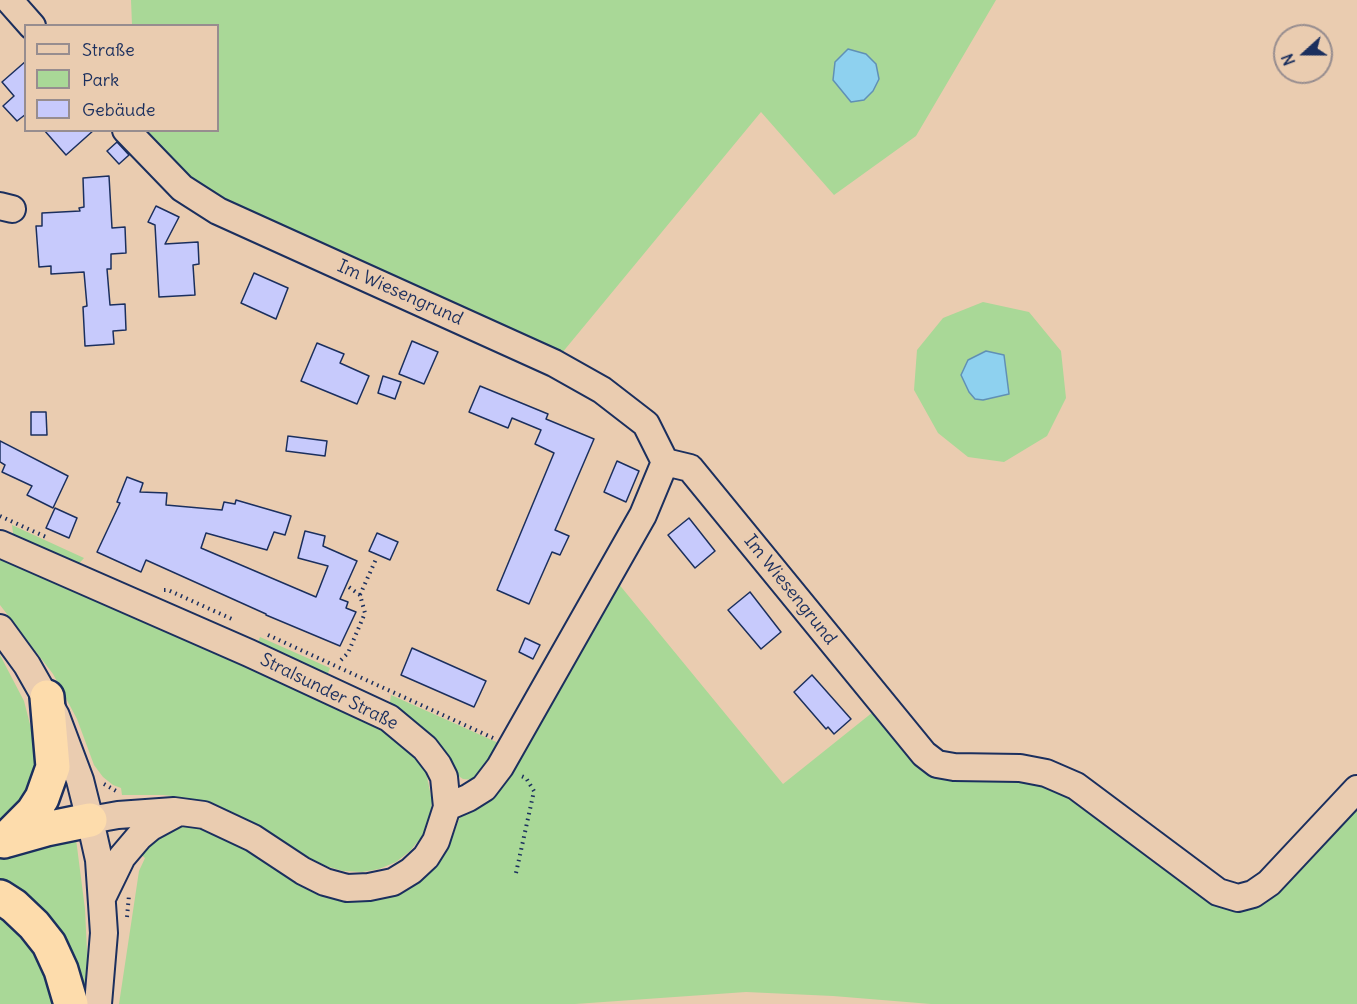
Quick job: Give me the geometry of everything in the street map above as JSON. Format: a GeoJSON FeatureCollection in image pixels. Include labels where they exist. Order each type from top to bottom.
{"type":"FeatureCollection","features":[{"type":"Feature","properties":{"kind":"highway"},"geometry":{"type":"LineString","coordinates":[[2,842],[33,812],[42,798],[53,767],[47,698]]}},
{"type":"Feature","properties":{"kind":"highway"},"geometry":{"type":"LineString","coordinates":[[2,842],[46,829],[90,820]]}},
{"type":"Feature","properties":{"kind":"highway"},"geometry":{"type":"LineString","coordinates":[[0,897],[14,906],[34,925],[49,944],[61,970],[71,1004]]}},
{"type":"Feature","properties":{"kind":"street"},"geometry":{"type":"LineString","coordinates":[[9,0],[30,24]]}},
{"type":"Feature","properties":{"kind":"street","name":"Im Wiesengrund"},"geometry":{"type":"LineString","coordinates":[[128,132],[182,188],[218,211],[554,363],[602,390],[646,424],[665,462],[690,468],[924,754],[937,764],[954,767],[1020,768],[1046,773],[1076,786],[1218,892],[1238,898],[1254,894],[1269,883],[1357,789]]}},
{"type":"Feature","properties":{"kind":"street"},"geometry":{"type":"LineString","coordinates":[[447,807],[484,788],[500,766],[643,515],[665,462]]}},
{"type":"Feature","properties":{"kind":"street","name":"Stralsunder Straße"},"geometry":{"type":"LineString","coordinates":[[0,544],[249,653],[389,718],[425,748],[438,765],[444,777],[447,807],[436,841],[426,857],[411,871],[393,882],[369,887],[347,888],[325,882],[303,871],[253,838],[204,815],[144,812],[90,820]]}},
{"type":"Feature","properties":{"kind":"street"},"geometry":{"type":"LineString","coordinates":[[0,628],[47,698],[68,747],[90,820],[99,860],[105,933],[98,1004]]}},
{"type":"Feature","properties":{"kind":"street"},"geometry":{"type":"LineString","coordinates":[[103,896],[122,857],[139,837],[151,827],[180,812]]}},
{"type":"Feature","properties":{"kind":"path"},"geometry":{"type":"LineString","coordinates":[[360,595],[376,559]]}},
{"type":"Feature","properties":{"kind":"path"},"geometry":{"type":"LineString","coordinates":[[340,660],[348,653],[365,613],[360,595],[346,585]]}},
{"type":"Feature","properties":{"kind":"path"},"geometry":{"type":"LineString","coordinates":[[500,766],[526,778],[534,790],[516,873]]}},
{"type":"Feature","properties":{"kind":"green space"},"geometry":{"type":"Polygon","coordinates":[[[131,0],[996,0],[916,136],[834,195],[761,112],[557,359],[222,207],[136,132],[219,132],[219,24],[132,24],[131,0]]]}},
{"type":"Feature","properties":{"kind":"green space"},"geometry":{"type":"Polygon","coordinates":[[[983,302],[1029,312],[1061,351],[1066,398],[1047,436],[1004,462],[968,457],[938,433],[914,390],[917,350],[943,318],[983,302]],[[985,351],[968,360],[1009,393],[1004,355],[985,351]]]}},
{"type":"Feature","properties":{"kind":"green space"},"geometry":{"type":"Polygon","coordinates":[[[12,525],[84,558],[75,568],[14,541],[12,525]]]}},
{"type":"Feature","properties":{"kind":"green space"},"geometry":{"type":"Polygon","coordinates":[[[0,550],[374,718],[418,755],[426,772],[432,801],[423,835],[410,851],[396,862],[379,869],[362,872],[343,871],[319,864],[277,837],[228,813],[188,798],[163,795],[122,795],[121,788],[103,777],[94,765],[77,719],[53,674],[0,605],[0,550]]]}},
{"type":"Feature","properties":{"kind":"green space"},"geometry":{"type":"Polygon","coordinates":[[[613,577],[783,784],[878,708],[923,763],[1049,779],[1242,906],[1357,797],[1357,1004],[931,1004],[746,992],[575,1004],[119,1004],[139,871],[145,858],[139,853],[169,828],[189,824],[214,826],[298,878],[409,887],[427,875],[450,844],[460,817],[502,777],[613,577]]]}},
{"type":"Feature","properties":{"kind":"green space"},"geometry":{"type":"Polygon","coordinates":[[[260,637],[330,668],[325,681],[255,649],[260,637]]]}},
{"type":"Feature","properties":{"kind":"green space"},"geometry":{"type":"Polygon","coordinates":[[[0,655],[24,701],[39,759],[38,783],[0,827],[0,655]]]}},
{"type":"Feature","properties":{"kind":"green space"},"geometry":{"type":"Polygon","coordinates":[[[391,695],[503,745],[485,775],[474,780],[463,779],[454,773],[389,709],[391,695]]]}},
{"type":"Feature","properties":{"kind":"green space"},"geometry":{"type":"Polygon","coordinates":[[[76,839],[85,909],[88,972],[84,1004],[0,887],[0,855],[76,839]]]}},
{"type":"Feature","properties":{"kind":"green space"},"geometry":{"type":"Polygon","coordinates":[[[0,909],[25,928],[61,1004],[0,1004],[0,909]]]}},
{"type":"Feature","properties":{"kind":"water"},"geometry":{"type":"Polygon","coordinates":[[[848,49],[866,54],[876,64],[879,79],[873,91],[864,100],[851,102],[833,80],[835,62],[848,49]]]}},
{"type":"Feature","properties":{"kind":"water"},"geometry":{"type":"Polygon","coordinates":[[[986,351],[1004,355],[1009,394],[983,400],[975,399],[961,375],[968,360],[986,351]]]}},
{"type":"Feature","properties":{"kind":"building"},"geometry":{"type":"Polygon","coordinates":[[[24,63],[24,116],[17,121],[3,106],[14,96],[2,82],[24,63]]]}},
{"type":"Feature","properties":{"kind":"building"},"geometry":{"type":"Polygon","coordinates":[[[46,132],[92,132],[66,155],[46,132]]]}},
{"type":"Feature","properties":{"kind":"building"},"geometry":{"type":"Polygon","coordinates":[[[117,142],[129,155],[119,164],[107,151],[117,142]]]}},
{"type":"Feature","properties":{"kind":"building"},"geometry":{"type":"Polygon","coordinates":[[[109,176],[112,228],[125,227],[126,253],[111,254],[111,269],[107,269],[110,305],[125,304],[126,330],[113,331],[114,344],[85,346],[83,307],[87,306],[84,272],[51,274],[51,266],[39,267],[36,226],[42,226],[42,213],[80,211],[79,208],[84,207],[83,178],[109,176]]]}},
{"type":"Feature","properties":{"kind":"building"},"geometry":{"type":"Polygon","coordinates":[[[156,206],[179,217],[165,244],[198,242],[199,264],[193,265],[195,295],[159,297],[155,225],[148,222],[156,206]]]}},
{"type":"Feature","properties":{"kind":"building"},"geometry":{"type":"Polygon","coordinates":[[[254,273],[288,288],[276,319],[241,303],[254,273]]]}},
{"type":"Feature","properties":{"kind":"building"},"geometry":{"type":"Polygon","coordinates":[[[412,341],[438,352],[424,384],[399,374],[412,341]]]}},
{"type":"Feature","properties":{"kind":"building"},"geometry":{"type":"Polygon","coordinates":[[[317,343],[344,354],[340,363],[369,376],[357,404],[301,381],[317,343]]]}},
{"type":"Feature","properties":{"kind":"building"},"geometry":{"type":"Polygon","coordinates":[[[383,376],[401,382],[395,399],[378,393],[383,376]]]}},
{"type":"Feature","properties":{"kind":"building"},"geometry":{"type":"Polygon","coordinates":[[[480,386],[548,414],[546,419],[594,439],[555,530],[569,536],[560,555],[552,552],[529,604],[497,590],[554,453],[535,444],[541,430],[512,418],[508,428],[469,412],[480,386]]]}},
{"type":"Feature","properties":{"kind":"building"},"geometry":{"type":"Polygon","coordinates":[[[31,412],[46,412],[47,435],[31,435],[31,412]]]}},
{"type":"Feature","properties":{"kind":"building"},"geometry":{"type":"Polygon","coordinates":[[[288,436],[327,441],[325,456],[286,451],[288,436]]]}},
{"type":"Feature","properties":{"kind":"building"},"geometry":{"type":"Polygon","coordinates":[[[0,441],[68,476],[53,508],[27,495],[32,486],[2,472],[5,465],[0,462],[0,441]]]}},
{"type":"Feature","properties":{"kind":"building"},"geometry":{"type":"Polygon","coordinates":[[[617,461],[639,471],[626,502],[604,492],[617,461]]]}},
{"type":"Feature","properties":{"kind":"building"},"geometry":{"type":"Polygon","coordinates":[[[127,477],[143,483],[140,492],[167,493],[166,505],[222,510],[224,502],[235,504],[236,500],[291,516],[285,535],[274,532],[267,550],[206,533],[201,548],[316,597],[328,566],[298,558],[305,531],[325,536],[323,546],[357,561],[340,599],[348,602],[346,608],[356,612],[340,646],[146,560],[141,572],[97,552],[120,503],[117,502],[127,477]]]}},
{"type":"Feature","properties":{"kind":"building"},"geometry":{"type":"Polygon","coordinates":[[[55,508],[77,518],[69,538],[46,528],[55,508]]]}},
{"type":"Feature","properties":{"kind":"building"},"geometry":{"type":"Polygon","coordinates":[[[689,518],[715,551],[695,568],[668,535],[689,518]]]}},
{"type":"Feature","properties":{"kind":"building"},"geometry":{"type":"Polygon","coordinates":[[[377,533],[398,542],[390,560],[369,551],[377,533]]]}},
{"type":"Feature","properties":{"kind":"building"},"geometry":{"type":"Polygon","coordinates":[[[750,592],[781,632],[761,649],[728,610],[750,592]]]}},
{"type":"Feature","properties":{"kind":"building"},"geometry":{"type":"Polygon","coordinates":[[[525,638],[540,645],[533,659],[519,652],[525,638]]]}},
{"type":"Feature","properties":{"kind":"building"},"geometry":{"type":"Polygon","coordinates":[[[412,648],[486,681],[474,707],[401,675],[412,648]]]}},
{"type":"Feature","properties":{"kind":"building"},"geometry":{"type":"Polygon","coordinates":[[[812,675],[851,719],[834,734],[828,727],[826,729],[794,692],[812,675]]]}}]}
